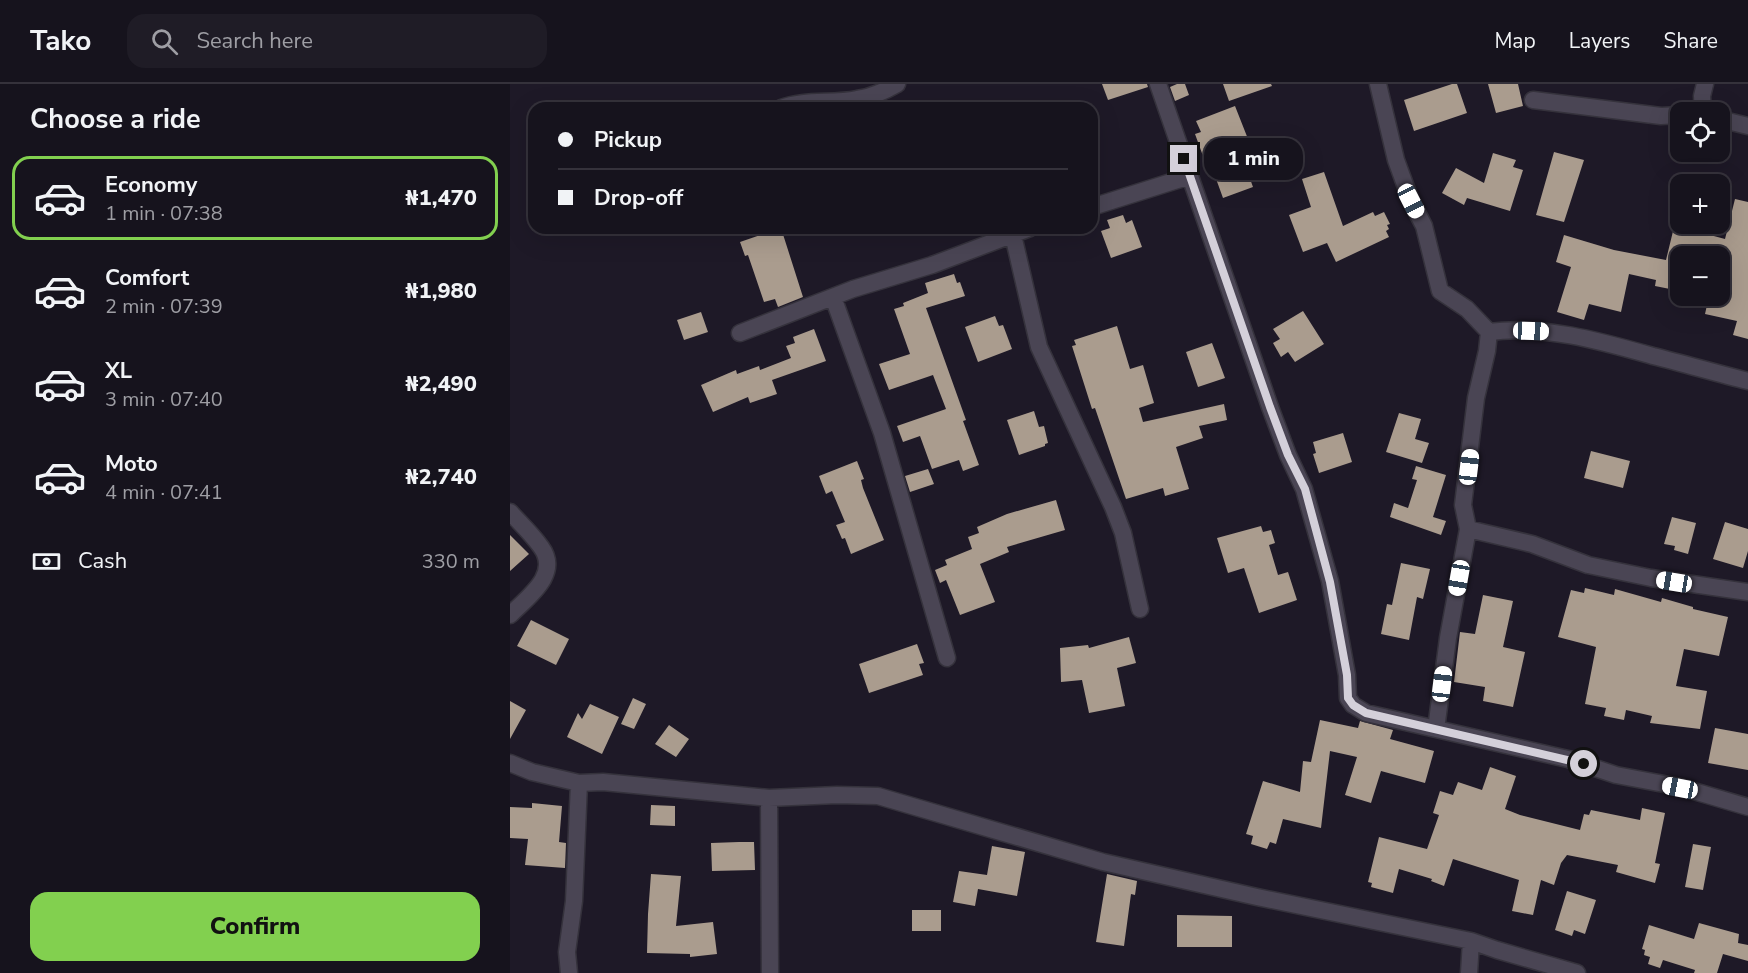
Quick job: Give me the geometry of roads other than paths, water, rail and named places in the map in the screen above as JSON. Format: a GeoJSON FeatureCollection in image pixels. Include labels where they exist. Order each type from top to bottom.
{"type":"FeatureCollection","features":[{"type":"Feature","properties":{"kind":"street"},"geometry":{"type":"LineString","coordinates":[[824,102],[857,99],[897,84]]}},
{"type":"Feature","properties":{"kind":"street"},"geometry":{"type":"LineString","coordinates":[[1158,84],[1270,407],[1288,455],[1305,489],[1330,582],[1347,675],[1348,698],[1353,705],[1366,713],[1568,759],[1616,775],[1680,788],[1748,807]]}},
{"type":"Feature","properties":{"kind":"street"},"geometry":{"type":"LineString","coordinates":[[1378,84],[1396,160],[1411,201],[1424,226],[1440,291],[1467,309],[1489,332],[1476,398],[1463,505],[1468,529],[1448,638],[1436,729]]}},
{"type":"Feature","properties":{"kind":"street"},"geometry":{"type":"LineString","coordinates":[[1702,102],[1705,84]]}},
{"type":"Feature","properties":{"kind":"street"},"geometry":{"type":"LineString","coordinates":[[1533,100],[1670,116]]}},
{"type":"Feature","properties":{"kind":"street"},"geometry":{"type":"LineString","coordinates":[[1730,122],[1748,126]]}},
{"type":"Feature","properties":{"kind":"street"},"geometry":{"type":"LineString","coordinates":[[1098,205],[1190,176]]}},
{"type":"Feature","properties":{"kind":"street"},"geometry":{"type":"LineString","coordinates":[[740,333],[833,297],[932,265],[1013,235],[1038,346],[1124,533],[1140,609]]}},
{"type":"Feature","properties":{"kind":"street"},"geometry":{"type":"LineString","coordinates":[[833,297],[882,433],[947,658]]}},
{"type":"Feature","properties":{"kind":"street"},"geometry":{"type":"LineString","coordinates":[[1489,332],[1507,330],[1555,332],[1619,346],[1748,381]]}},
{"type":"Feature","properties":{"kind":"street"},"geometry":{"type":"LineString","coordinates":[[510,512],[543,548],[548,567],[543,581],[510,615]]}},
{"type":"Feature","properties":{"kind":"street"},"geometry":{"type":"LineString","coordinates":[[1468,529],[1532,544],[1588,565],[1651,578],[1748,592]]}},
{"type":"Feature","properties":{"kind":"street"},"geometry":{"type":"LineString","coordinates":[[510,763],[532,772],[579,783],[603,782],[769,798],[878,796],[1103,862],[1257,897],[1471,941],[1577,973]]}},
{"type":"Feature","properties":{"kind":"street"},"geometry":{"type":"LineString","coordinates":[[569,973],[567,952],[574,901],[579,783]]}},
{"type":"Feature","properties":{"kind":"street"},"geometry":{"type":"LineString","coordinates":[[769,798],[770,973]]}},
{"type":"Feature","properties":{"kind":"street"},"geometry":{"type":"LineString","coordinates":[[1469,973],[1471,941]]}}]}
